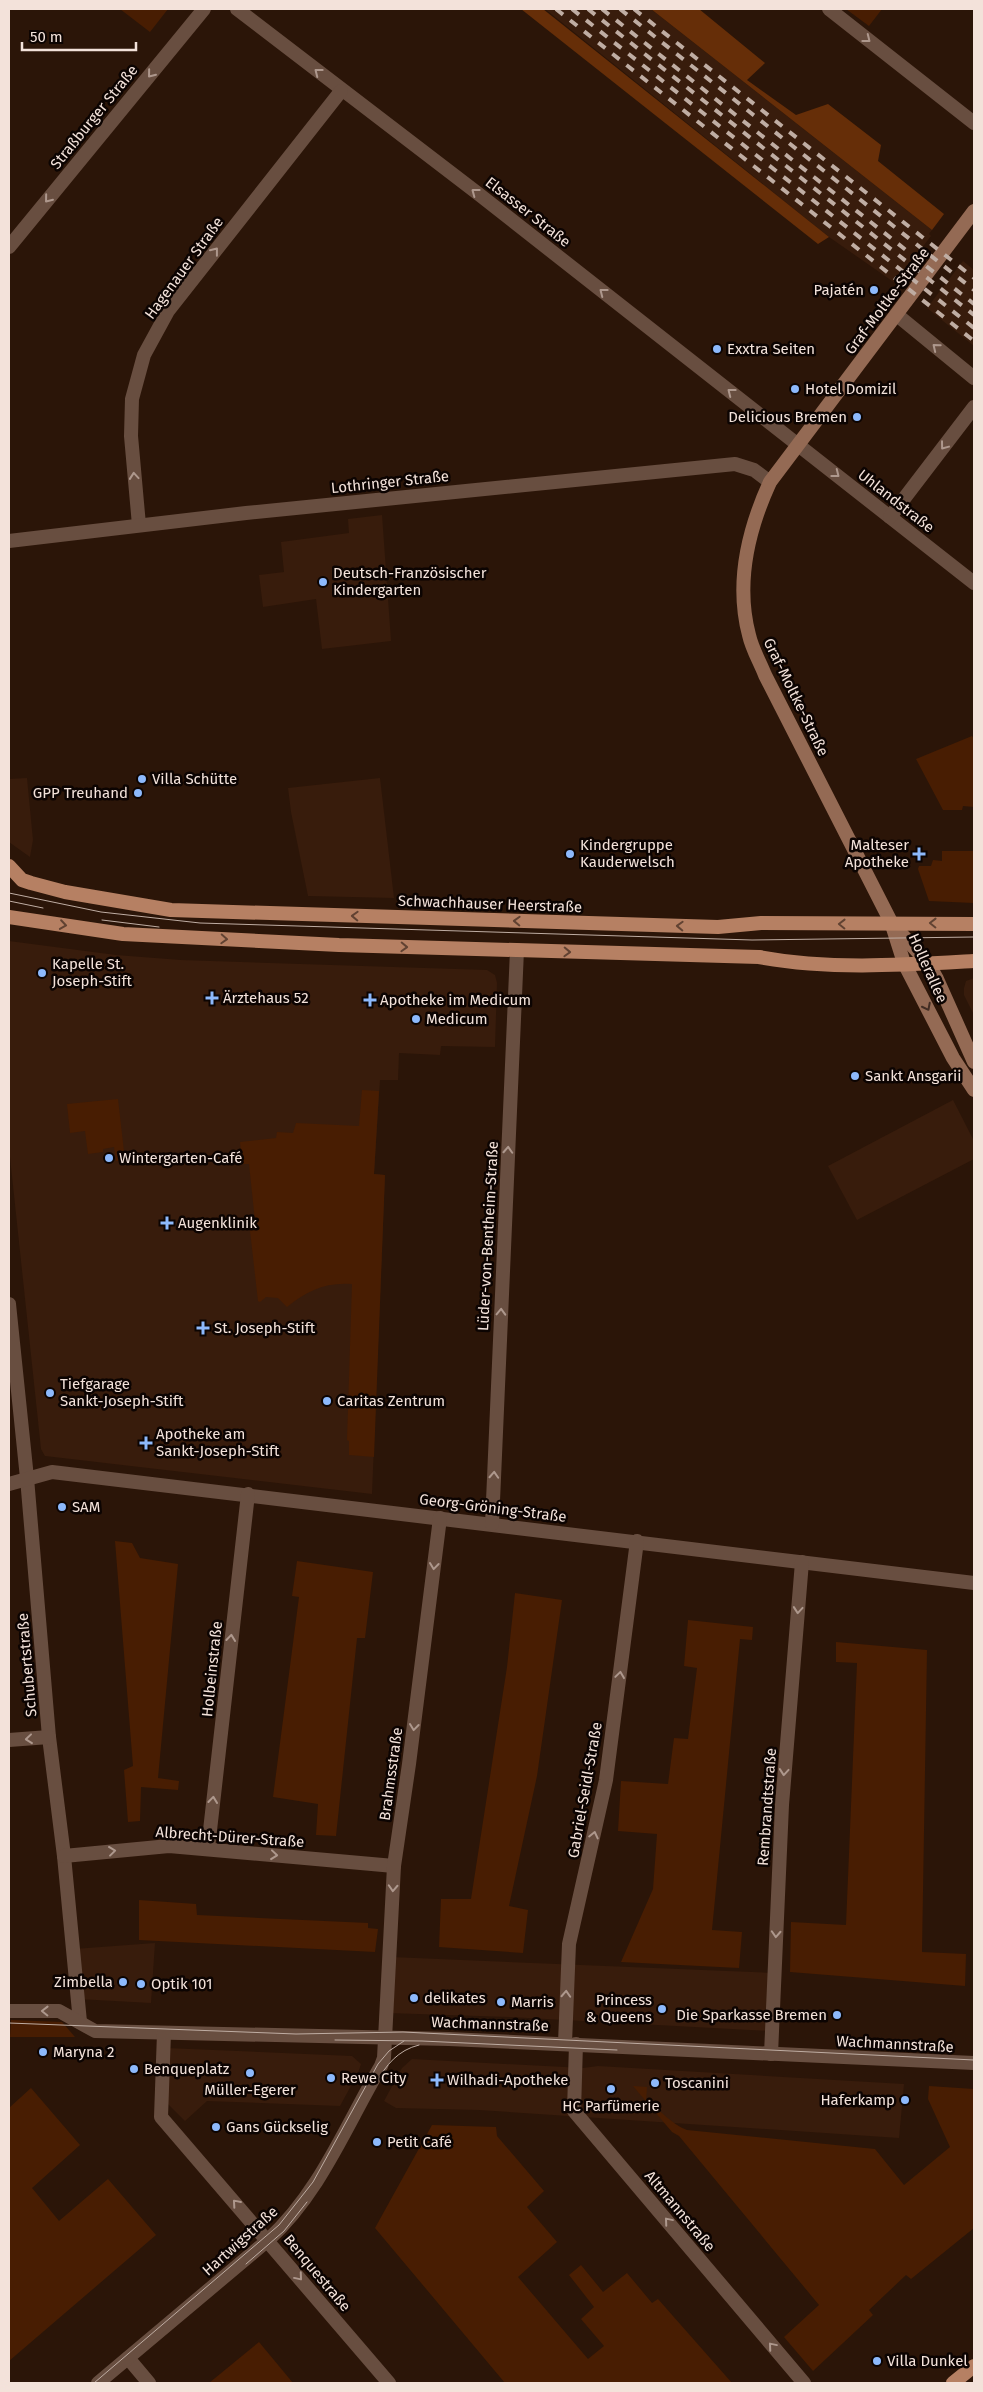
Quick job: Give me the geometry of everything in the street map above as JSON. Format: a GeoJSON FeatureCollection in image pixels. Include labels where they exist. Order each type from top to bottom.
{"type":"FeatureCollection","features":[{"type":"Feature","properties":{"kind":"main road","name":"Graf-Moltke-Straße"},"geometry":{"type":"LineString","coordinates":[[891,922],[765,675],[749,636],[742,599],[745,555],[754,516],[770,482],[974,211]]}},
{"type":"Feature","properties":{"kind":"main road"},"geometry":{"type":"LineString","coordinates":[[9,866],[16,878]]}},
{"type":"Feature","properties":{"kind":"main road","name":"Schwachhauser Heerstraße"},"geometry":{"type":"LineString","coordinates":[[16,878],[65,892],[171,910],[718,927],[761,923],[891,922],[974,924]]}},
{"type":"Feature","properties":{"kind":"main road"},"geometry":{"type":"LineString","coordinates":[[9,917],[123,934],[759,958],[788,962],[928,963],[974,961]]}},
{"type":"Feature","properties":{"kind":"main road","name":"Hollerallee"},"geometry":{"type":"LineString","coordinates":[[891,922],[928,963],[974,1062]]}},
{"type":"Feature","properties":{"kind":"main road","name":"Hollerallee"},"geometry":{"type":"LineString","coordinates":[[891,922],[904,963],[953,1058],[974,1090]]}},
{"type":"Feature","properties":{"kind":"main road"},"geometry":{"type":"LineString","coordinates":[[953,2383],[974,2366]]}},
{"type":"Feature","properties":{"kind":"street","name":"Straßburger Straße"},"geometry":{"type":"LineString","coordinates":[[9,247],[204,9]]}},
{"type":"Feature","properties":{"kind":"street","name":"Elsasser Straße"},"geometry":{"type":"LineString","coordinates":[[237,9],[341,91],[476,192],[797,444]]}},
{"type":"Feature","properties":{"kind":"street"},"geometry":{"type":"LineString","coordinates":[[829,9],[974,124]]}},
{"type":"Feature","properties":{"kind":"street","name":"Hagenauer Straße"},"geometry":{"type":"LineString","coordinates":[[139,525],[131,426],[132,399],[144,355],[168,311],[341,91]]}},
{"type":"Feature","properties":{"kind":"street"},"geometry":{"type":"LineString","coordinates":[[897,315],[974,378]]}},
{"type":"Feature","properties":{"kind":"street"},"geometry":{"type":"LineString","coordinates":[[890,517],[974,407]]}},
{"type":"Feature","properties":{"kind":"street","name":"Uhlandstraße"},"geometry":{"type":"LineString","coordinates":[[797,444],[974,584]]}},
{"type":"Feature","properties":{"kind":"street","name":"Lothringer Straße"},"geometry":{"type":"LineString","coordinates":[[9,541],[139,525],[735,464],[754,470],[770,482]]}},
{"type":"Feature","properties":{"kind":"street","name":"Lüder-von-Bentheim-Straße"},"geometry":{"type":"LineString","coordinates":[[492,1524],[517,950]]}},
{"type":"Feature","properties":{"kind":"street","name":"Schubertstraße"},"geometry":{"type":"LineString","coordinates":[[9,1304],[27,1478],[49,1736],[64,1856],[80,2022]]}},
{"type":"Feature","properties":{"kind":"street","name":"Georg-Gröning-Straße"},"geometry":{"type":"LineString","coordinates":[[9,1484],[52,1472],[248,1494],[974,1583]]}},
{"type":"Feature","properties":{"kind":"street","name":"Holbeinstraße"},"geometry":{"type":"LineString","coordinates":[[208,1848],[248,1494]]}},
{"type":"Feature","properties":{"kind":"street","name":"Brahmsstraße"},"geometry":{"type":"LineString","coordinates":[[384,2037],[394,1866],[409,1764],[440,1518]]}},
{"type":"Feature","properties":{"kind":"street","name":"Gabriel-Seidl-Straße"},"geometry":{"type":"LineString","coordinates":[[570,2043],[569,1944],[606,1780],[637,1541]]}},
{"type":"Feature","properties":{"kind":"street","name":"Rembrandtstraße"},"geometry":{"type":"LineString","coordinates":[[771,2054],[782,1804],[802,1562]]}},
{"type":"Feature","properties":{"kind":"street"},"geometry":{"type":"LineString","coordinates":[[9,1740],[49,1736]]}},
{"type":"Feature","properties":{"kind":"street","name":"Albrecht-Dürer-Straße"},"geometry":{"type":"LineString","coordinates":[[64,1856],[169,1846],[394,1866]]}},
{"type":"Feature","properties":{"kind":"street","name":"Wachmannstraße"},"geometry":{"type":"LineString","coordinates":[[9,2011],[59,2011],[95,2031],[570,2043],[974,2063]]}},
{"type":"Feature","properties":{"kind":"street","name":"Benquestraße"},"geometry":{"type":"LineString","coordinates":[[164,2033],[161,2117],[389,2383]]}},
{"type":"Feature","properties":{"kind":"street","name":"Hartwigstraße"},"geometry":{"type":"LineString","coordinates":[[98,2383],[268,2240],[292,2217],[316,2183],[381,2066],[384,2058],[384,2037]]}},
{"type":"Feature","properties":{"kind":"street","name":"Altmannstraße"},"geometry":{"type":"LineString","coordinates":[[570,2043],[574,2112],[804,2383]]}},
{"type":"Feature","properties":{"kind":"street"},"geometry":{"type":"LineString","coordinates":[[128,2358],[149,2383]]}},
{"type":"Feature","properties":{"kind":"shaded area"},"geometry":{"type":"Polygon","coordinates":[[[120,9],[168,9],[150,32],[120,9]]]}},
{"type":"Feature","properties":{"kind":"shaded area"},"geometry":{"type":"Polygon","coordinates":[[[521,9],[543,9],[829,237],[818,244],[521,9]]]}},
{"type":"Feature","properties":{"kind":"shaded area"},"geometry":{"type":"Polygon","coordinates":[[[545,9],[651,9],[932,230],[929,234],[931,236],[895,283],[829,237],[545,9]]]}},
{"type":"Feature","properties":{"kind":"shaded area"},"geometry":{"type":"Polygon","coordinates":[[[651,9],[699,9],[765,63],[747,80],[796,115],[828,104],[881,145],[878,161],[944,214],[932,230],[651,9]]]}},
{"type":"Feature","properties":{"kind":"shaded area"},"geometry":{"type":"Polygon","coordinates":[[[846,9],[882,9],[869,26],[846,9]]]}},
{"type":"Feature","properties":{"kind":"shaded area"},"geometry":{"type":"Polygon","coordinates":[[[963,261],[974,270],[974,346],[927,308],[963,261]]]}},
{"type":"Feature","properties":{"kind":"shaded area","name":"Deutsch-Französischer Kindergarten"},"geometry":{"type":"Polygon","coordinates":[[[382,515],[391,641],[322,649],[316,599],[263,607],[259,575],[284,572],[281,542],[349,533],[348,519],[382,515]]]}},
{"type":"Feature","properties":{"kind":"shaded area"},"geometry":{"type":"Polygon","coordinates":[[[972,736],[974,739],[974,807],[963,806],[962,810],[943,810],[916,759],[972,736]]]}},
{"type":"Feature","properties":{"kind":"shaded area"},"geometry":{"type":"Polygon","coordinates":[[[27,778],[33,840],[30,857],[9,842],[9,779],[27,778]]]}},
{"type":"Feature","properties":{"kind":"shaded area"},"geometry":{"type":"Polygon","coordinates":[[[380,778],[394,898],[308,896],[288,788],[380,778]]]}},
{"type":"Feature","properties":{"kind":"shaded area"},"geometry":{"type":"Polygon","coordinates":[[[942,851],[974,851],[974,903],[929,901],[918,869],[919,866],[931,866],[933,860],[942,861],[942,851]]]}},
{"type":"Feature","properties":{"kind":"shaded area","name":"St. Joseph-Stift"},"geometry":{"type":"Polygon","coordinates":[[[9,941],[116,955],[181,960],[487,970],[495,975],[497,983],[495,1047],[441,1046],[440,1055],[399,1053],[398,1080],[380,1080],[374,1174],[385,1175],[372,1494],[45,1456],[41,1449],[9,1148],[9,941]]]}},
{"type":"Feature","properties":{"kind":"shaded area"},"geometry":{"type":"Polygon","coordinates":[[[974,978],[974,1015],[964,995],[964,988],[966,981],[974,978]]]}},
{"type":"Feature","properties":{"kind":"shaded area"},"geometry":{"type":"Polygon","coordinates":[[[362,1090],[379,1091],[374,1174],[385,1175],[374,1457],[349,1455],[349,1441],[347,1440],[352,1284],[325,1286],[309,1292],[287,1307],[278,1298],[266,1297],[260,1302],[258,1301],[249,1222],[255,1221],[249,1164],[242,1164],[240,1142],[276,1138],[277,1132],[293,1133],[296,1123],[359,1126],[362,1090]]]}},
{"type":"Feature","properties":{"kind":"shaded area"},"geometry":{"type":"Polygon","coordinates":[[[118,1099],[125,1160],[116,1161],[114,1147],[103,1149],[103,1152],[88,1154],[85,1131],[70,1133],[67,1104],[118,1099]]]}},
{"type":"Feature","properties":{"kind":"shaded area"},"geometry":{"type":"Polygon","coordinates":[[[953,1100],[974,1141],[974,1159],[857,1220],[828,1166],[953,1100]]]}},
{"type":"Feature","properties":{"kind":"shaded area"},"geometry":{"type":"Polygon","coordinates":[[[115,1541],[132,1543],[140,1558],[178,1564],[158,1778],[179,1781],[178,1790],[141,1787],[140,1821],[128,1822],[124,1770],[133,1766],[115,1541]]]}},
{"type":"Feature","properties":{"kind":"shaded area"},"geometry":{"type":"Polygon","coordinates":[[[297,1561],[373,1572],[365,1638],[357,1638],[336,1836],[316,1835],[318,1804],[273,1797],[299,1597],[292,1596],[297,1561]]]}},
{"type":"Feature","properties":{"kind":"shaded area"},"geometry":{"type":"Polygon","coordinates":[[[515,1593],[562,1600],[537,1776],[509,1906],[528,1910],[523,1953],[439,1947],[441,1899],[471,1899],[507,1667],[515,1593]]]}},
{"type":"Feature","properties":{"kind":"shaded area"},"geometry":{"type":"Polygon","coordinates":[[[688,1620],[753,1627],[752,1640],[740,1639],[712,1930],[742,1932],[739,1968],[621,1962],[653,1889],[657,1834],[618,1831],[621,1781],[668,1784],[674,1738],[688,1739],[697,1668],[684,1666],[688,1620]]]}},
{"type":"Feature","properties":{"kind":"shaded area"},"geometry":{"type":"Polygon","coordinates":[[[836,1642],[927,1650],[922,1952],[966,1954],[965,1986],[790,1972],[791,1922],[846,1925],[857,1663],[836,1662],[836,1642]]]}},
{"type":"Feature","properties":{"kind":"shaded area"},"geometry":{"type":"Polygon","coordinates":[[[139,1900],[196,1904],[197,1915],[368,1923],[368,1928],[378,1929],[375,1952],[139,1940],[139,1900]]]}},
{"type":"Feature","properties":{"kind":"shaded area"},"geometry":{"type":"Polygon","coordinates":[[[155,1943],[151,2003],[78,1999],[74,1949],[155,1943]]]}},
{"type":"Feature","properties":{"kind":"shaded area"},"geometry":{"type":"Polygon","coordinates":[[[391,1957],[774,1973],[771,2031],[509,2017],[387,2013],[391,1957]]]}},
{"type":"Feature","properties":{"kind":"shaded area"},"geometry":{"type":"Polygon","coordinates":[[[11,2020],[62,2022],[75,2037],[10,2037],[11,2020]]]}},
{"type":"Feature","properties":{"kind":"shaded area"},"geometry":{"type":"Polygon","coordinates":[[[166,2048],[352,2056],[361,2064],[340,2106],[207,2101],[185,2121],[164,2100],[166,2048]]]}},
{"type":"Feature","properties":{"kind":"shaded area"},"geometry":{"type":"Polygon","coordinates":[[[412,2059],[583,2068],[598,2066],[904,2084],[899,2138],[479,2110],[396,2108],[384,2101],[402,2068],[412,2059]]]}},
{"type":"Feature","properties":{"kind":"shaded area"},"geometry":{"type":"Polygon","coordinates":[[[633,2086],[647,2087],[646,2101],[687,2130],[875,2149],[904,2185],[950,2147],[928,2099],[929,2086],[974,2089],[974,2228],[911,2279],[906,2275],[869,2310],[873,2315],[813,2371],[784,2337],[819,2305],[679,2136],[672,2132],[633,2086]]]}},
{"type":"Feature","properties":{"kind":"shaded area"},"geometry":{"type":"Polygon","coordinates":[[[31,2088],[80,2145],[32,2188],[59,2221],[108,2179],[156,2235],[9,2361],[9,2108],[31,2088]]]}},
{"type":"Feature","properties":{"kind":"shaded area"},"geometry":{"type":"Polygon","coordinates":[[[432,2125],[496,2127],[497,2136],[544,2191],[527,2207],[557,2242],[518,2277],[588,2359],[604,2346],[581,2319],[594,2307],[569,2275],[581,2265],[603,2292],[627,2273],[652,2303],[658,2299],[732,2383],[505,2383],[375,2228],[432,2125]]]}},
{"type":"Feature","properties":{"kind":"shaded area"},"geometry":{"type":"Polygon","coordinates":[[[259,2342],[293,2383],[209,2383],[259,2342]]]}},
{"type":"Feature","properties":{"kind":"tram line"},"geometry":{"type":"LineString","coordinates":[[9,893],[101,912],[200,923],[752,940],[974,937]]}},
{"type":"Feature","properties":{"kind":"tram line"},"geometry":{"type":"LineString","coordinates":[[9,901],[43,908]]}},
{"type":"Feature","properties":{"kind":"tram line"},"geometry":{"type":"LineString","coordinates":[[102,920],[159,927]]}},
{"type":"Feature","properties":{"kind":"tram line"},"geometry":{"type":"LineString","coordinates":[[9,2023],[296,2034],[403,2032],[974,2060]]}},
{"type":"Feature","properties":{"kind":"tram line"},"geometry":{"type":"LineString","coordinates":[[335,2040],[422,2041],[617,2050]]}},
{"type":"Feature","properties":{"kind":"tram line"},"geometry":{"type":"LineString","coordinates":[[94,2383],[279,2225],[313,2182],[378,2064],[389,2051],[404,2041]]}},
{"type":"Feature","properties":{"kind":"tram line"},"geometry":{"type":"LineString","coordinates":[[376,2083],[393,2059],[399,2054],[419,2045]]}},
{"type":"Feature","properties":{"kind":"tram line"},"geometry":{"type":"LineString","coordinates":[[246,2264],[284,2231],[307,2202]]}},
{"type":"Feature","properties":{"kind":"railway"},"geometry":{"type":"LineString","coordinates":[[556,9],[974,341]]}},
{"type":"Feature","properties":{"kind":"railway"},"geometry":{"type":"LineString","coordinates":[[572,9],[974,328]]}},
{"type":"Feature","properties":{"kind":"railway"},"geometry":{"type":"LineString","coordinates":[[588,9],[974,315]]}},
{"type":"Feature","properties":{"kind":"railway"},"geometry":{"type":"LineString","coordinates":[[602,9],[974,304]]}},
{"type":"Feature","properties":{"kind":"railway"},"geometry":{"type":"LineString","coordinates":[[620,9],[974,290]]}},
{"type":"Feature","properties":{"kind":"railway"},"geometry":{"type":"LineString","coordinates":[[634,9],[974,278]]}},
{"type":"Feature","properties":{"kind":"place","name":"Pajatén"},"geometry":{"type":"Point","coordinates":[874,290]}},
{"type":"Feature","properties":{"kind":"place","name":"Exxtra Seiten"},"geometry":{"type":"Point","coordinates":[717,349]}},
{"type":"Feature","properties":{"kind":"place","name":"Hotel Domizil"},"geometry":{"type":"Point","coordinates":[795,389]}},
{"type":"Feature","properties":{"kind":"place","name":"Delicious Bremen"},"geometry":{"type":"Point","coordinates":[857,417]}},
{"type":"Feature","properties":{"kind":"place","name":"Deutsch-Französischer Kindergarten"},"geometry":{"type":"Point","coordinates":[323,582]}},
{"type":"Feature","properties":{"kind":"place","name":"Villa Schütte"},"geometry":{"type":"Point","coordinates":[142,779]}},
{"type":"Feature","properties":{"kind":"place","name":"GPP Treuhand"},"geometry":{"type":"Point","coordinates":[138,793]}},
{"type":"Feature","properties":{"kind":"place","name":"Kindergruppe Kauderwelsch"},"geometry":{"type":"Point","coordinates":[570,854]}},
{"type":"Feature","properties":{"kind":"place","name":"Malteser Apotheke"},"geometry":{"type":"Point","coordinates":[919,854]}},
{"type":"Feature","properties":{"kind":"place","name":"Kapelle St. Joseph-Stift"},"geometry":{"type":"Point","coordinates":[42,973]}},
{"type":"Feature","properties":{"kind":"place","name":"Ärztehaus 52"},"geometry":{"type":"Point","coordinates":[212,998]}},
{"type":"Feature","properties":{"kind":"place","name":"Apotheke im Medicum"},"geometry":{"type":"Point","coordinates":[370,1000]}},
{"type":"Feature","properties":{"kind":"place","name":"Medicum"},"geometry":{"type":"Point","coordinates":[416,1019]}},
{"type":"Feature","properties":{"kind":"place","name":"Sankt Ansgarii"},"geometry":{"type":"Point","coordinates":[855,1076]}},
{"type":"Feature","properties":{"kind":"place","name":"Wintergarten-Café"},"geometry":{"type":"Point","coordinates":[109,1158]}},
{"type":"Feature","properties":{"kind":"place","name":"Augenklinik"},"geometry":{"type":"Point","coordinates":[167,1223]}},
{"type":"Feature","properties":{"kind":"place","name":"St. Joseph-Stift"},"geometry":{"type":"Point","coordinates":[203,1328]}},
{"type":"Feature","properties":{"kind":"place","name":"Tiefgarage Sankt-Joseph-Stift"},"geometry":{"type":"Point","coordinates":[50,1393]}},
{"type":"Feature","properties":{"kind":"place","name":"Caritas Zentrum"},"geometry":{"type":"Point","coordinates":[327,1401]}},
{"type":"Feature","properties":{"kind":"place","name":"Apotheke am Sankt-Joseph-Stift"},"geometry":{"type":"Point","coordinates":[146,1443]}},
{"type":"Feature","properties":{"kind":"place","name":"SAM"},"geometry":{"type":"Point","coordinates":[62,1507]}},
{"type":"Feature","properties":{"kind":"place","name":"Zimbella"},"geometry":{"type":"Point","coordinates":[123,1982]}},
{"type":"Feature","properties":{"kind":"place","name":"Optik 101"},"geometry":{"type":"Point","coordinates":[141,1984]}},
{"type":"Feature","properties":{"kind":"place","name":"delikates"},"geometry":{"type":"Point","coordinates":[414,1998]}},
{"type":"Feature","properties":{"kind":"place","name":"Marris"},"geometry":{"type":"Point","coordinates":[501,2002]}},
{"type":"Feature","properties":{"kind":"place","name":"Princess & Queens"},"geometry":{"type":"Point","coordinates":[662,2009]}},
{"type":"Feature","properties":{"kind":"place","name":"Die Sparkasse Bremen"},"geometry":{"type":"Point","coordinates":[837,2015]}},
{"type":"Feature","properties":{"kind":"place","name":"Maryna 2"},"geometry":{"type":"Point","coordinates":[43,2052]}},
{"type":"Feature","properties":{"kind":"place","name":"Benqueplatz"},"geometry":{"type":"Point","coordinates":[134,2069]}},
{"type":"Feature","properties":{"kind":"place","name":"Müller-Egerer"},"geometry":{"type":"Point","coordinates":[250,2073]}},
{"type":"Feature","properties":{"kind":"place","name":"Rewe City"},"geometry":{"type":"Point","coordinates":[331,2078]}},
{"type":"Feature","properties":{"kind":"place","name":"Wilhadi-Apotheke"},"geometry":{"type":"Point","coordinates":[437,2080]}},
{"type":"Feature","properties":{"kind":"place","name":"Toscanini"},"geometry":{"type":"Point","coordinates":[655,2083]}},
{"type":"Feature","properties":{"kind":"place","name":"HC Parfümerie"},"geometry":{"type":"Point","coordinates":[611,2089]}},
{"type":"Feature","properties":{"kind":"place","name":"Haferkamp"},"geometry":{"type":"Point","coordinates":[905,2100]}},
{"type":"Feature","properties":{"kind":"place","name":"Gans Gückselig"},"geometry":{"type":"Point","coordinates":[216,2127]}},
{"type":"Feature","properties":{"kind":"place","name":"Petit Café"},"geometry":{"type":"Point","coordinates":[377,2142]}},
{"type":"Feature","properties":{"kind":"place","name":"Villa Dunkel"},"geometry":{"type":"Point","coordinates":[877,2361]}}]}
